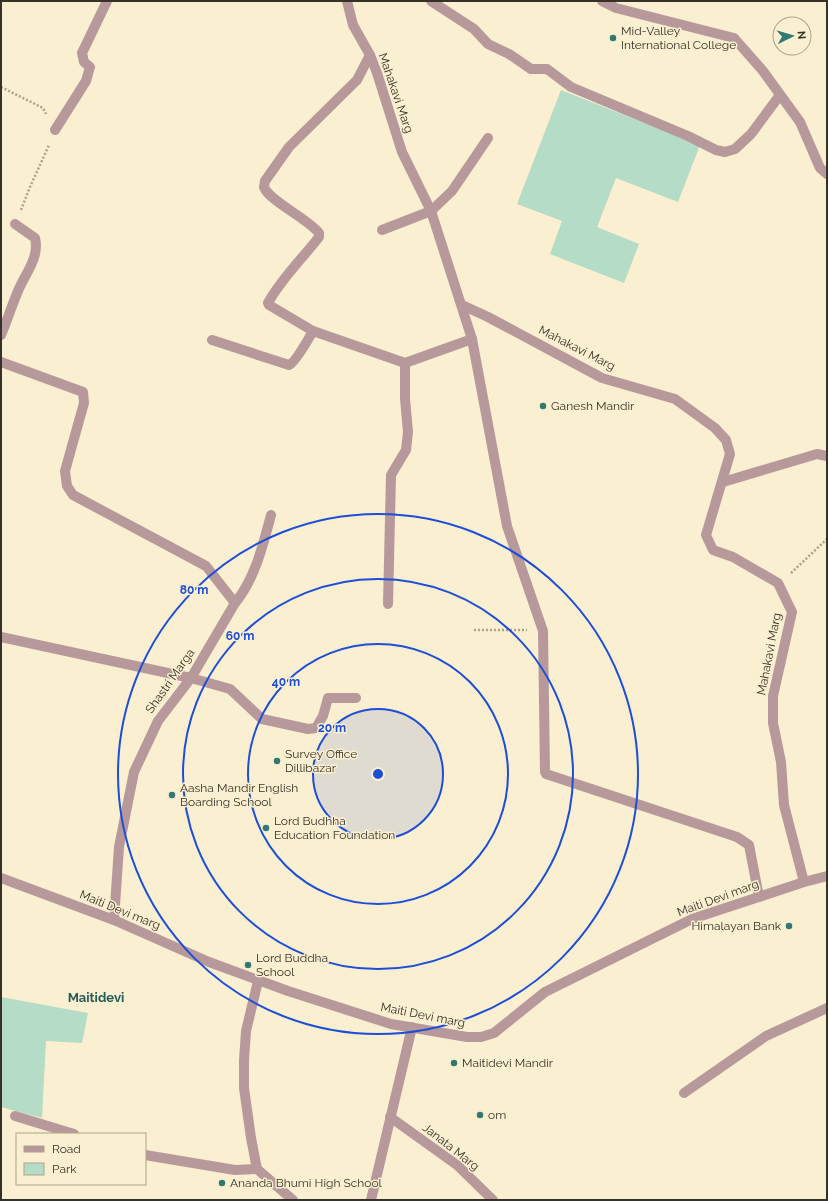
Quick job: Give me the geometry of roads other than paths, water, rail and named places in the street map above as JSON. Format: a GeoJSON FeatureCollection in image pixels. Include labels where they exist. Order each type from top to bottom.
{"type":"FeatureCollection","features":[{"type":"Feature","properties":{"kind":"street"},"geometry":{"type":"LineString","coordinates":[[55,130],[86,81],[90,67],[84,62],[82,53],[107,1]]}},
{"type":"Feature","properties":{"kind":"street","name":"Mahakavi Marg"},"geometry":{"type":"LineString","coordinates":[[347,1],[353,25],[370,55],[402,152],[431,211],[472,339],[507,526],[544,630],[545,772],[546,774],[737,837],[749,845],[759,897]]}},
{"type":"Feature","properties":{"kind":"street"},"geometry":{"type":"LineString","coordinates":[[432,1],[474,29],[488,44],[509,54],[531,69],[547,69],[571,86],[688,136],[716,150],[724,152],[735,149],[751,134],[780,95]]}},
{"type":"Feature","properties":{"kind":"street"},"geometry":{"type":"LineString","coordinates":[[602,1],[616,8],[734,38],[763,71],[800,122],[820,168],[827,174]]}},
{"type":"Feature","properties":{"kind":"street"},"geometry":{"type":"LineString","coordinates":[[370,55],[357,80],[289,147],[264,181],[264,187],[268,194],[299,215],[319,233],[319,237],[274,292],[268,303],[314,331],[405,364],[472,339]]}},
{"type":"Feature","properties":{"kind":"street"},"geometry":{"type":"LineString","coordinates":[[382,230],[431,211],[452,191],[488,138]]}},
{"type":"Feature","properties":{"kind":"street"},"geometry":{"type":"LineString","coordinates":[[1,335],[18,289],[32,263],[36,246],[35,238],[15,224]]}},
{"type":"Feature","properties":{"kind":"street","name":"Mahakavi Marg"},"geometry":{"type":"LineString","coordinates":[[462,305],[488,317],[602,378],[675,399],[715,428],[726,440],[730,454],[723,482],[706,535],[713,550],[732,557],[778,583],[792,612],[773,696],[773,723],[781,762],[784,805],[804,882]]}},
{"type":"Feature","properties":{"kind":"street"},"geometry":{"type":"LineString","coordinates":[[212,340],[289,365],[294,363],[300,350],[314,331]]}},
{"type":"Feature","properties":{"kind":"street"},"geometry":{"type":"LineString","coordinates":[[1,362],[83,392],[84,402],[65,471],[67,486],[73,494],[206,566],[235,603]]}},
{"type":"Feature","properties":{"kind":"street"},"geometry":{"type":"LineString","coordinates":[[388,604],[391,475],[406,450],[408,432],[405,399],[405,364]]}},
{"type":"Feature","properties":{"kind":"street"},"geometry":{"type":"LineString","coordinates":[[723,482],[817,454],[827,456]]}},
{"type":"Feature","properties":{"kind":"street","name":"Shastri Marga"},"geometry":{"type":"LineString","coordinates":[[114,920],[119,847],[134,772],[158,720],[191,678],[235,603],[244,592],[262,551],[271,515]]}},
{"type":"Feature","properties":{"kind":"street"},"geometry":{"type":"LineString","coordinates":[[1,637],[191,678],[230,689],[262,719],[308,729],[316,728],[323,716],[328,698],[356,698]]}},
{"type":"Feature","properties":{"kind":"street","name":"Maiti Devi marg"},"geometry":{"type":"LineString","coordinates":[[1,878],[114,920],[209,962],[258,981],[391,1024],[467,1037],[481,1037],[494,1033],[545,992],[692,919],[804,882],[827,876]]}},
{"type":"Feature","properties":{"kind":"street"},"geometry":{"type":"LineString","coordinates":[[258,981],[246,1031],[244,1060],[244,1088],[251,1138],[257,1169],[293,1200]]}},
{"type":"Feature","properties":{"kind":"street"},"geometry":{"type":"LineString","coordinates":[[684,1093],[766,1036],[827,1008]]}},
{"type":"Feature","properties":{"kind":"street"},"geometry":{"type":"LineString","coordinates":[[371,1200],[412,1027]]}},
{"type":"Feature","properties":{"kind":"street"},"geometry":{"type":"LineString","coordinates":[[15,1116],[71,1133]]}},
{"type":"Feature","properties":{"kind":"street","name":"Janata Marg"},"geometry":{"type":"LineString","coordinates":[[390,1117],[457,1165],[493,1200]]}},
{"type":"Feature","properties":{"kind":"street"},"geometry":{"type":"LineString","coordinates":[[146,1155],[235,1170],[257,1169]]}},
{"type":"Feature","properties":{"kind":"place","name":"Mid-Valley International College"},"geometry":{"type":"Point","coordinates":[613,38]}},
{"type":"Feature","properties":{"kind":"place","name":"Ganesh Mandir"},"geometry":{"type":"Point","coordinates":[543,406]}},
{"type":"Feature","properties":{"kind":"place","name":"Survey Office Dillibazar"},"geometry":{"type":"Point","coordinates":[277,761]}},
{"type":"Feature","properties":{"kind":"place","name":"Aasha Mandir English Boarding School"},"geometry":{"type":"Point","coordinates":[172,795]}},
{"type":"Feature","properties":{"kind":"place","name":"Lord Budhha Education Foundation"},"geometry":{"type":"Point","coordinates":[266,828]}},
{"type":"Feature","properties":{"kind":"place","name":"Himalayan Bank"},"geometry":{"type":"Point","coordinates":[789,926]}},
{"type":"Feature","properties":{"kind":"place","name":"Lord Buddha School"},"geometry":{"type":"Point","coordinates":[248,965]}},
{"type":"Feature","properties":{"kind":"place","name":"Maitidevi Mandir"},"geometry":{"type":"Point","coordinates":[454,1063]}},
{"type":"Feature","properties":{"kind":"place","name":"om"},"geometry":{"type":"Point","coordinates":[480,1115]}},
{"type":"Feature","properties":{"kind":"place","name":"Ananda Bhumi High School"},"geometry":{"type":"Point","coordinates":[222,1183]}},
{"type":"Feature","properties":{"kind":"district","name":"Maitidevi"},"geometry":{"type":"Point","coordinates":[96,997]}}]}
